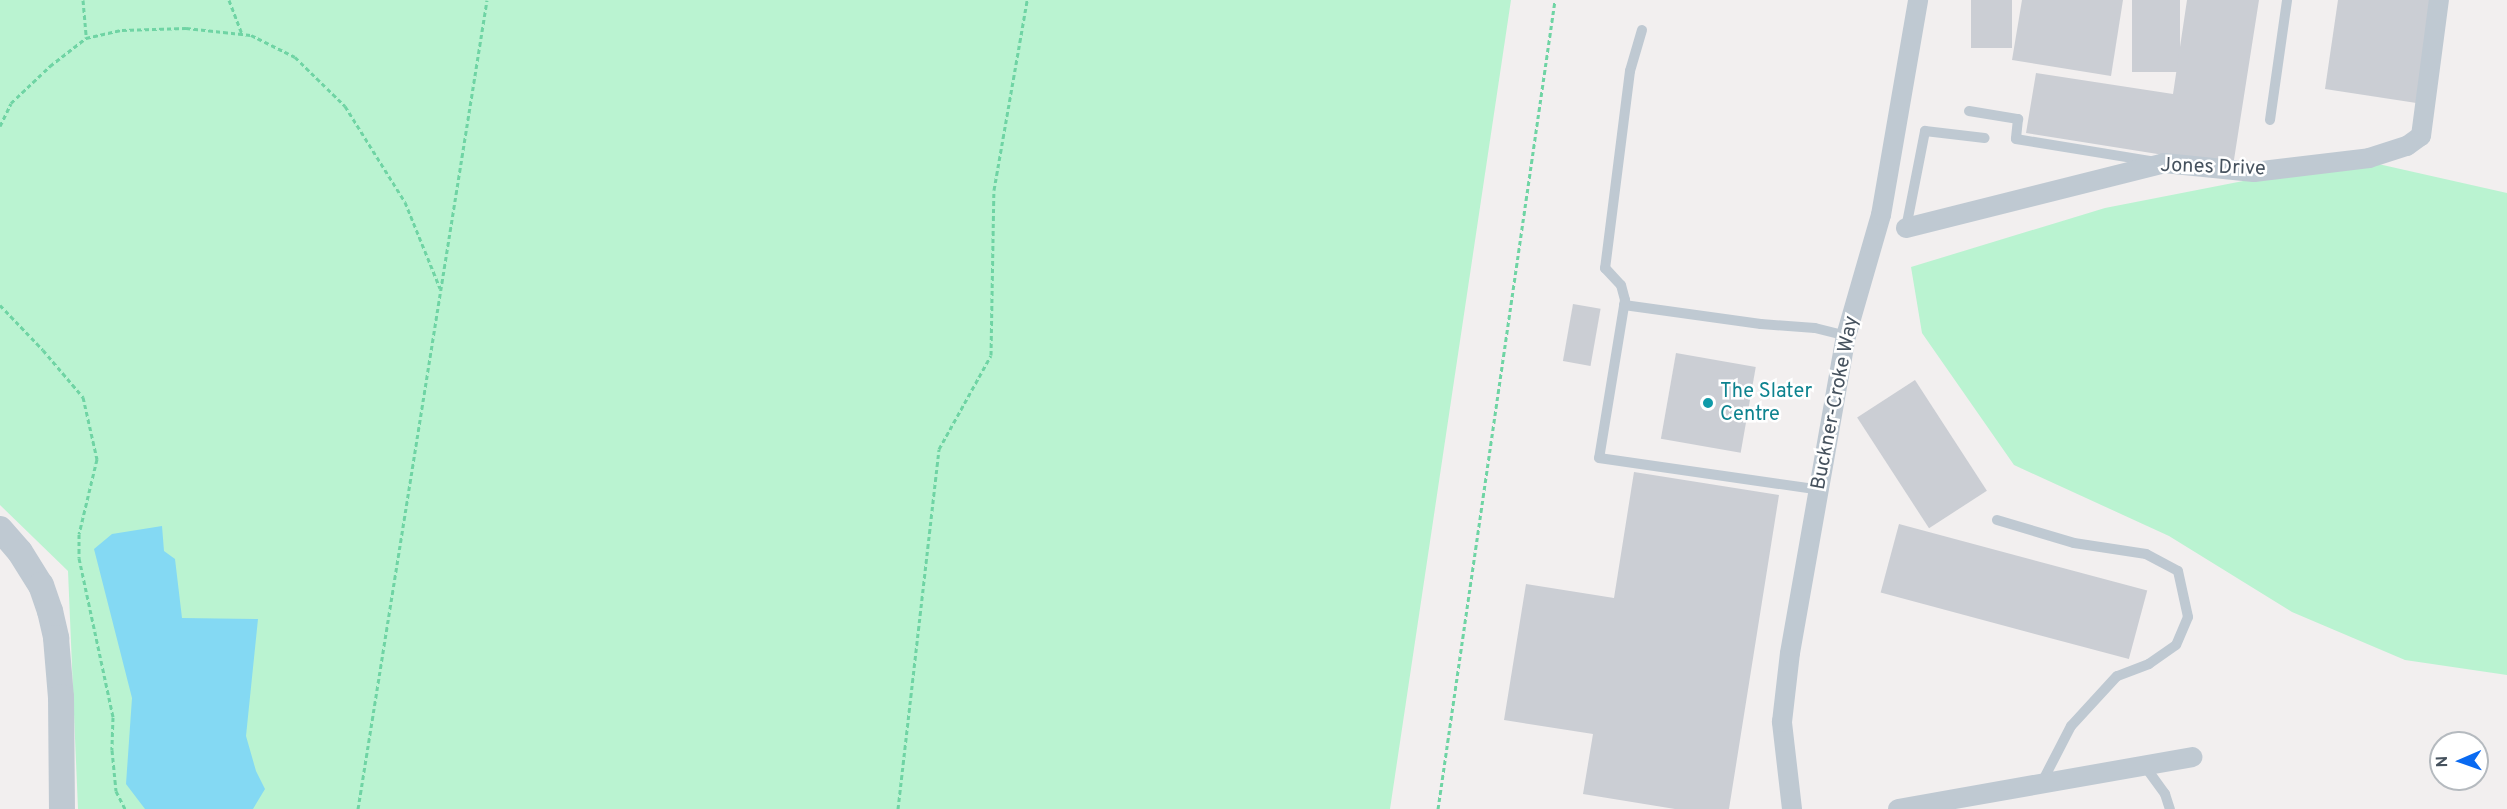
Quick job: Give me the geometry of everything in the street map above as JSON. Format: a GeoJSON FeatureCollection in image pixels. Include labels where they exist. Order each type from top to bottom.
{"type":"FeatureCollection","features":[{"type":"Feature","properties":{"kind":"street","name":"Buckner-Croke Way"},"geometry":{"type":"LineString","coordinates":[[1792,809],[1782,722],[1784,692],[1846,336],[1881,215],[1918,0]]}},
{"type":"Feature","properties":{"kind":"street","name":"Jones Drive"},"geometry":{"type":"LineString","coordinates":[[1906,228],[2164,163],[2254,172],[2369,158],[2407,146],[2421,136],[2439,0]]}},
{"type":"Feature","properties":{"kind":"street"},"geometry":{"type":"LineString","coordinates":[[0,529],[20,552],[41,585],[56,638],[61,697],[62,809]]}},
{"type":"Feature","properties":{"kind":"street"},"geometry":{"type":"LineString","coordinates":[[1905,808],[2192,757]]}},
{"type":"Feature","properties":{"kind":"lane"},"geometry":{"type":"LineString","coordinates":[[2270,120],[2288,0]]}},
{"type":"Feature","properties":{"kind":"lane"},"geometry":{"type":"LineString","coordinates":[[1642,30],[1630,71],[1605,268],[1622,285],[1624,305],[1599,458],[1820,490]]}},
{"type":"Feature","properties":{"kind":"lane"},"geometry":{"type":"LineString","coordinates":[[1969,111],[2018,119],[2016,139],[2164,163]]}},
{"type":"Feature","properties":{"kind":"lane"},"geometry":{"type":"LineString","coordinates":[[1906,228],[1925,131],[1985,138]]}},
{"type":"Feature","properties":{"kind":"lane"},"geometry":{"type":"LineString","coordinates":[[1624,305],[1761,324],[1815,328],[1846,336]]}},
{"type":"Feature","properties":{"kind":"lane"},"geometry":{"type":"LineString","coordinates":[[1997,520],[2074,543],[2146,554],[2178,571],[2188,617],[2176,645],[2150,664],[2117,676],[2071,726],[2041,784]]}},
{"type":"Feature","properties":{"kind":"lane"},"geometry":{"type":"LineString","coordinates":[[2144,765],[2165,794],[2170,809]]}},
{"type":"Feature","properties":{"kind":"path"},"geometry":{"type":"LineString","coordinates":[[83,0],[86,38]]}},
{"type":"Feature","properties":{"kind":"path"},"geometry":{"type":"LineString","coordinates":[[229,0],[242,34]]}},
{"type":"Feature","properties":{"kind":"path"},"geometry":{"type":"LineString","coordinates":[[358,809],[487,0]]}},
{"type":"Feature","properties":{"kind":"path"},"geometry":{"type":"LineString","coordinates":[[898,809],[939,449],[991,355],[994,190],[1027,0]]}},
{"type":"Feature","properties":{"kind":"path"},"geometry":{"type":"LineString","coordinates":[[1438,809],[1555,0]]}},
{"type":"Feature","properties":{"kind":"path"},"geometry":{"type":"LineString","coordinates":[[0,126],[11,103],[50,66],[86,38],[122,30],[186,28],[252,35],[295,57],[345,106],[405,202],[441,290]]}},
{"type":"Feature","properties":{"kind":"path"},"geometry":{"type":"LineString","coordinates":[[0,305],[44,350],[83,397],[97,459],[80,534],[79,558],[113,717],[112,750],[116,791],[124,809]]}},
{"type":"Feature","properties":{"kind":"green space"},"geometry":{"type":"Polygon","coordinates":[[[0,0],[1511,0],[1390,809],[78,809],[68,571],[0,505],[0,0]]]}},
{"type":"Feature","properties":{"kind":"green space"},"geometry":{"type":"Polygon","coordinates":[[[2356,159],[2507,193],[2507,675],[2405,660],[2292,612],[2169,536],[2014,465],[1922,333],[1911,267],[2105,208],[2356,159]]]}},
{"type":"Feature","properties":{"kind":"water"},"geometry":{"type":"Polygon","coordinates":[[[162,526],[164,551],[175,559],[182,618],[258,619],[246,736],[256,771],[265,789],[253,809],[145,809],[126,784],[132,698],[94,549],[112,534],[162,526]]]}},
{"type":"Feature","properties":{"kind":"building"},"geometry":{"type":"Polygon","coordinates":[[[1971,0],[2012,0],[2012,48],[1971,48],[1971,0]]]}},
{"type":"Feature","properties":{"kind":"building"},"geometry":{"type":"Polygon","coordinates":[[[2022,0],[2123,0],[2111,76],[2012,60],[2022,0]]]}},
{"type":"Feature","properties":{"kind":"building"},"geometry":{"type":"Polygon","coordinates":[[[2132,0],[2180,0],[2180,72],[2132,72],[2132,0]]]}},
{"type":"Feature","properties":{"kind":"building"},"geometry":{"type":"Polygon","coordinates":[[[2187,0],[2259,0],[2233,166],[2026,133],[2036,73],[2173,94],[2187,0]]]}},
{"type":"Feature","properties":{"kind":"building"},"geometry":{"type":"Polygon","coordinates":[[[2338,0],[2434,0],[2423,104],[2325,89],[2338,0]]]}},
{"type":"Feature","properties":{"kind":"building"},"geometry":{"type":"Polygon","coordinates":[[[1573,304],[1601,309],[1591,366],[1563,361],[1573,304]]]}},
{"type":"Feature","properties":{"kind":"building","name":"The Slater Centre"},"geometry":{"type":"Polygon","coordinates":[[[1676,353],[1756,367],[1741,453],[1661,439],[1676,353]]]}},
{"type":"Feature","properties":{"kind":"building"},"geometry":{"type":"Polygon","coordinates":[[[1915,380],[1987,491],[1929,528],[1857,418],[1915,380]]]}},
{"type":"Feature","properties":{"kind":"building"},"geometry":{"type":"Polygon","coordinates":[[[1634,472],[1779,495],[1729,809],[1675,809],[1583,794],[1593,734],[1504,720],[1526,584],[1614,598],[1634,472]]]}},
{"type":"Feature","properties":{"kind":"building"},"geometry":{"type":"Polygon","coordinates":[[[1899,524],[2147,591],[2129,659],[1881,593],[1899,524]]]}},
{"type":"Feature","properties":{"kind":"place","name":"The Slater Centre"},"geometry":{"type":"Point","coordinates":[1708,403]}}]}
